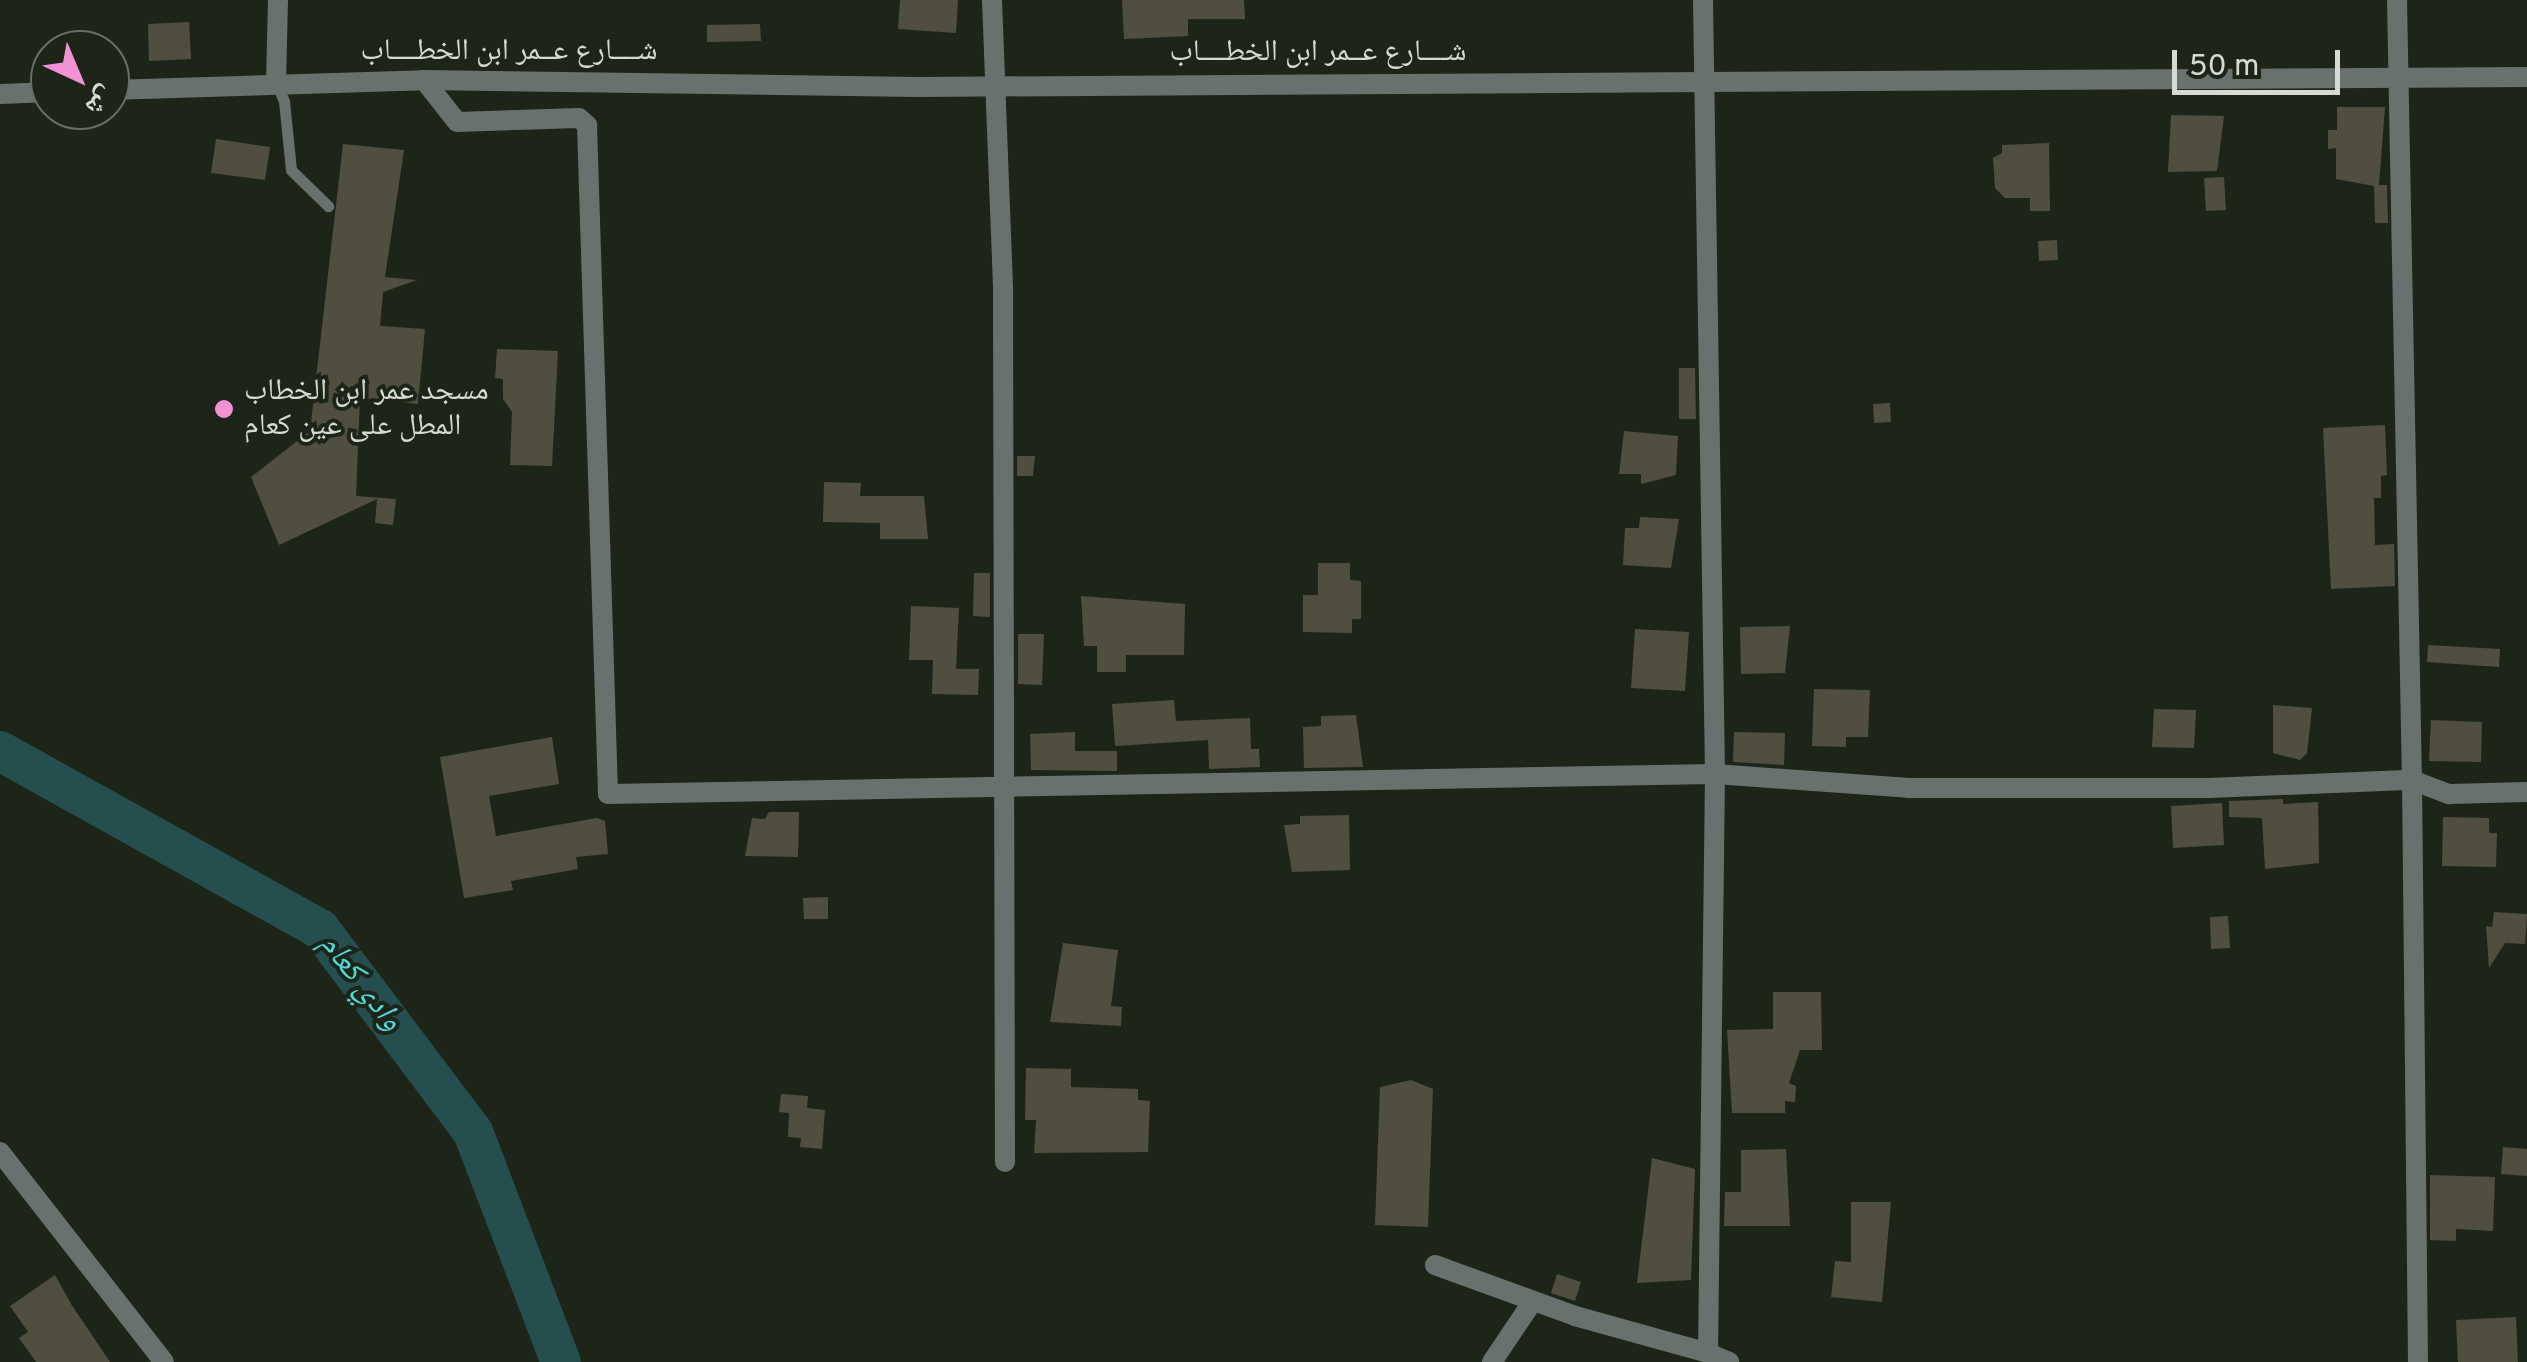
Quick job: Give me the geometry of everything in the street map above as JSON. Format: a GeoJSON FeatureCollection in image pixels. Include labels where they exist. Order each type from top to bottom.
{"type":"FeatureCollection","features":[{"type":"Feature","properties":{"kind":"street"},"geometry":{"type":"LineString","coordinates":[[276,83],[278,0]]}},
{"type":"Feature","properties":{"kind":"street"},"geometry":{"type":"LineString","coordinates":[[992,0],[992,82],[1003,292],[1008,787],[1004,1162]]}},
{"type":"Feature","properties":{"kind":"street"},"geometry":{"type":"LineString","coordinates":[[1704,0],[1714,774],[1708,1353]]}},
{"type":"Feature","properties":{"kind":"street"},"geometry":{"type":"LineString","coordinates":[[2397,0],[2418,1362]]}},
{"type":"Feature","properties":{"kind":"street","name":"شــــارع عــمر ابن الخطــــاب"},"geometry":{"type":"LineString","coordinates":[[130,89],[424,80],[917,87],[992,82],[1704,84],[2527,77]]}},
{"type":"Feature","properties":{"kind":"street"},"geometry":{"type":"LineString","coordinates":[[424,80],[457,122],[579,118],[588,125],[608,794],[1714,774],[1908,788],[2209,788],[2412,780],[2449,794],[2527,792]]}},
{"type":"Feature","properties":{"kind":"street"},"geometry":{"type":"LineString","coordinates":[[0,94],[30,93]]}},
{"type":"Feature","properties":{"kind":"street"},"geometry":{"type":"LineString","coordinates":[[0,1152],[164,1362]]}},
{"type":"Feature","properties":{"kind":"street"},"geometry":{"type":"LineString","coordinates":[[1435,1264],[1533,1301],[1730,1362]]}},
{"type":"Feature","properties":{"kind":"street"},"geometry":{"type":"LineString","coordinates":[[1492,1362],[1533,1301]]}},
{"type":"Feature","properties":{"kind":"lane"},"geometry":{"type":"LineString","coordinates":[[276,83],[284,101],[291,170],[328,206]]}},
{"type":"Feature","properties":{"kind":"building"},"geometry":{"type":"Polygon","coordinates":[[[900,0],[958,0],[956,33],[898,29],[900,0]]]}},
{"type":"Feature","properties":{"kind":"building"},"geometry":{"type":"Polygon","coordinates":[[[1122,0],[1244,0],[1245,19],[1188,19],[1188,36],[1124,39],[1122,0]]]}},
{"type":"Feature","properties":{"kind":"building"},"geometry":{"type":"Polygon","coordinates":[[[189,22],[191,59],[149,61],[148,24],[189,22]]]}},
{"type":"Feature","properties":{"kind":"building"},"geometry":{"type":"Polygon","coordinates":[[[760,24],[761,41],[707,42],[707,25],[760,24]]]}},
{"type":"Feature","properties":{"kind":"building"},"geometry":{"type":"Polygon","coordinates":[[[2337,107],[2385,107],[2379,185],[2387,185],[2388,223],[2375,223],[2374,186],[2336,179],[2336,148],[2328,149],[2328,130],[2337,130],[2337,107]]]}},
{"type":"Feature","properties":{"kind":"building"},"geometry":{"type":"Polygon","coordinates":[[[2171,115],[2224,116],[2217,171],[2168,172],[2171,115]]]}},
{"type":"Feature","properties":{"kind":"building"},"geometry":{"type":"Polygon","coordinates":[[[216,139],[270,147],[265,180],[211,173],[216,139]]]}},
{"type":"Feature","properties":{"kind":"building"},"geometry":{"type":"Polygon","coordinates":[[[2049,143],[2050,211],[2030,211],[2030,198],[2005,198],[1995,188],[1993,158],[2002,153],[2002,145],[2049,143]]]}},
{"type":"Feature","properties":{"kind":"building"},"geometry":{"type":"Polygon","coordinates":[[[343,144],[404,150],[385,277],[417,280],[383,292],[380,326],[425,329],[418,404],[360,398],[356,496],[396,499],[393,525],[375,523],[377,499],[279,545],[251,477],[310,431],[343,144]]]}},
{"type":"Feature","properties":{"kind":"building"},"geometry":{"type":"Polygon","coordinates":[[[2224,177],[2226,210],[2206,211],[2204,178],[2224,177]]]}},
{"type":"Feature","properties":{"kind":"building"},"geometry":{"type":"Polygon","coordinates":[[[2057,240],[2058,260],[2039,261],[2038,241],[2057,240]]]}},
{"type":"Feature","properties":{"kind":"building"},"geometry":{"type":"Polygon","coordinates":[[[497,349],[558,351],[552,466],[510,465],[512,412],[503,399],[503,379],[495,378],[497,349]]]}},
{"type":"Feature","properties":{"kind":"building"},"geometry":{"type":"Polygon","coordinates":[[[1679,368],[1695,368],[1696,419],[1679,419],[1679,368]]]}},
{"type":"Feature","properties":{"kind":"building"},"geometry":{"type":"Polygon","coordinates":[[[1890,403],[1891,422],[1874,423],[1873,404],[1890,403]]]}},
{"type":"Feature","properties":{"kind":"building"},"geometry":{"type":"Polygon","coordinates":[[[2385,425],[2387,475],[2381,476],[2381,498],[2374,498],[2375,545],[2394,544],[2395,586],[2331,589],[2323,428],[2385,425]]]}},
{"type":"Feature","properties":{"kind":"building"},"geometry":{"type":"Polygon","coordinates":[[[1624,431],[1678,436],[1676,475],[1641,484],[1641,474],[1619,474],[1624,431]]]}},
{"type":"Feature","properties":{"kind":"building"},"geometry":{"type":"Polygon","coordinates":[[[1017,456],[1035,456],[1033,476],[1017,476],[1017,456]]]}},
{"type":"Feature","properties":{"kind":"building"},"geometry":{"type":"Polygon","coordinates":[[[824,482],[861,483],[860,496],[924,496],[928,539],[880,539],[880,523],[823,522],[824,482]]]}},
{"type":"Feature","properties":{"kind":"building"},"geometry":{"type":"Polygon","coordinates":[[[1640,517],[1679,519],[1671,568],[1623,565],[1625,528],[1639,528],[1640,517]]]}},
{"type":"Feature","properties":{"kind":"building"},"geometry":{"type":"Polygon","coordinates":[[[1318,563],[1350,563],[1350,580],[1361,581],[1361,619],[1352,619],[1352,633],[1303,632],[1303,595],[1318,595],[1318,563]]]}},
{"type":"Feature","properties":{"kind":"building"},"geometry":{"type":"Polygon","coordinates":[[[974,573],[990,573],[990,617],[973,616],[974,573]]]}},
{"type":"Feature","properties":{"kind":"building"},"geometry":{"type":"Polygon","coordinates":[[[1081,596],[1185,604],[1184,655],[1126,655],[1126,672],[1097,672],[1097,646],[1084,646],[1081,596]]]}},
{"type":"Feature","properties":{"kind":"building"},"geometry":{"type":"Polygon","coordinates":[[[911,606],[959,608],[956,669],[979,669],[978,695],[932,694],[933,660],[909,660],[911,606]]]}},
{"type":"Feature","properties":{"kind":"building"},"geometry":{"type":"Polygon","coordinates":[[[1790,626],[1785,673],[1741,674],[1740,627],[1790,626]]]}},
{"type":"Feature","properties":{"kind":"building"},"geometry":{"type":"Polygon","coordinates":[[[1635,629],[1689,632],[1685,691],[1631,688],[1635,629]]]}},
{"type":"Feature","properties":{"kind":"building"},"geometry":{"type":"Polygon","coordinates":[[[1018,634],[1044,634],[1042,685],[1018,684],[1018,634]]]}},
{"type":"Feature","properties":{"kind":"building"},"geometry":{"type":"Polygon","coordinates":[[[2428,645],[2500,649],[2499,667],[2427,662],[2428,645]]]}},
{"type":"Feature","properties":{"kind":"building"},"geometry":{"type":"Polygon","coordinates":[[[1814,689],[1870,690],[1868,737],[1846,737],[1846,747],[1812,746],[1814,689]]]}},
{"type":"Feature","properties":{"kind":"building"},"geometry":{"type":"Polygon","coordinates":[[[1174,700],[1176,721],[1250,718],[1251,749],[1259,749],[1260,767],[1209,769],[1208,740],[1115,746],[1112,704],[1174,700]]]}},
{"type":"Feature","properties":{"kind":"building"},"geometry":{"type":"Polygon","coordinates":[[[2273,705],[2312,708],[2307,753],[2300,760],[2273,753],[2273,705]]]}},
{"type":"Feature","properties":{"kind":"building"},"geometry":{"type":"Polygon","coordinates":[[[2154,709],[2196,710],[2194,748],[2152,747],[2154,709]]]}},
{"type":"Feature","properties":{"kind":"building"},"geometry":{"type":"Polygon","coordinates":[[[1356,715],[1363,767],[1304,768],[1303,727],[1321,726],[1321,716],[1356,715]]]}},
{"type":"Feature","properties":{"kind":"building"},"geometry":{"type":"Polygon","coordinates":[[[2431,720],[2482,722],[2481,762],[2429,761],[2431,720]]]}},
{"type":"Feature","properties":{"kind":"building"},"geometry":{"type":"Polygon","coordinates":[[[1075,732],[1075,751],[1117,751],[1117,771],[1031,770],[1030,734],[1075,732]]]}},
{"type":"Feature","properties":{"kind":"building"},"geometry":{"type":"Polygon","coordinates":[[[1734,732],[1785,733],[1784,765],[1733,762],[1734,732]]]}},
{"type":"Feature","properties":{"kind":"building"},"geometry":{"type":"Polygon","coordinates":[[[552,737],[559,784],[489,796],[496,836],[597,818],[605,821],[608,854],[576,857],[578,869],[511,881],[513,890],[464,898],[440,757],[552,737]]]}},
{"type":"Feature","properties":{"kind":"building"},"geometry":{"type":"Polygon","coordinates":[[[2283,799],[2283,804],[2318,802],[2319,863],[2265,869],[2262,818],[2229,817],[2229,801],[2283,799]]]}},
{"type":"Feature","properties":{"kind":"building"},"geometry":{"type":"Polygon","coordinates":[[[2222,803],[2224,845],[2173,848],[2171,806],[2222,803]]]}},
{"type":"Feature","properties":{"kind":"building"},"geometry":{"type":"Polygon","coordinates":[[[769,812],[799,812],[798,857],[745,856],[752,818],[765,819],[769,812]]]}},
{"type":"Feature","properties":{"kind":"building"},"geometry":{"type":"Polygon","coordinates":[[[1349,815],[1350,870],[1292,872],[1284,825],[1300,824],[1300,816],[1349,815]]]}},
{"type":"Feature","properties":{"kind":"building"},"geometry":{"type":"Polygon","coordinates":[[[2443,817],[2489,818],[2489,833],[2497,833],[2496,867],[2442,866],[2443,817]]]}},
{"type":"Feature","properties":{"kind":"building"},"geometry":{"type":"Polygon","coordinates":[[[828,897],[828,919],[804,919],[803,898],[828,897]]]}},
{"type":"Feature","properties":{"kind":"building"},"geometry":{"type":"Polygon","coordinates":[[[2494,912],[2527,914],[2525,944],[2505,943],[2489,968],[2486,926],[2492,927],[2494,912]]]}},
{"type":"Feature","properties":{"kind":"building"},"geometry":{"type":"Polygon","coordinates":[[[2228,916],[2230,948],[2211,949],[2210,917],[2228,916]]]}},
{"type":"Feature","properties":{"kind":"building"},"geometry":{"type":"Polygon","coordinates":[[[1063,943],[1118,950],[1111,1006],[1122,1007],[1121,1026],[1050,1022],[1063,943]]]}},
{"type":"Feature","properties":{"kind":"building"},"geometry":{"type":"Polygon","coordinates":[[[1773,992],[1821,992],[1822,1050],[1800,1050],[1789,1083],[1796,1086],[1795,1102],[1785,1101],[1785,1113],[1732,1113],[1727,1030],[1773,1029],[1773,992]]]}},
{"type":"Feature","properties":{"kind":"building"},"geometry":{"type":"Polygon","coordinates":[[[1026,1068],[1071,1069],[1071,1087],[1138,1089],[1138,1100],[1150,1101],[1148,1152],[1034,1153],[1036,1120],[1025,1120],[1026,1068]]]}},
{"type":"Feature","properties":{"kind":"building"},"geometry":{"type":"Polygon","coordinates":[[[1411,1080],[1433,1089],[1428,1227],[1375,1225],[1380,1087],[1411,1080]]]}},
{"type":"Feature","properties":{"kind":"building"},"geometry":{"type":"Polygon","coordinates":[[[781,1094],[808,1096],[807,1108],[825,1110],[822,1149],[800,1147],[801,1138],[788,1137],[789,1113],[779,1112],[781,1094]]]}},
{"type":"Feature","properties":{"kind":"building"},"geometry":{"type":"Polygon","coordinates":[[[2503,1147],[2527,1149],[2527,1176],[2501,1174],[2503,1147]]]}},
{"type":"Feature","properties":{"kind":"building"},"geometry":{"type":"Polygon","coordinates":[[[1786,1149],[1790,1226],[1724,1226],[1725,1192],[1741,1192],[1741,1150],[1786,1149]]]}},
{"type":"Feature","properties":{"kind":"building"},"geometry":{"type":"Polygon","coordinates":[[[1652,1158],[1695,1169],[1691,1280],[1637,1283],[1652,1158]]]}},
{"type":"Feature","properties":{"kind":"building"},"geometry":{"type":"Polygon","coordinates":[[[2430,1175],[2495,1177],[2493,1231],[2456,1229],[2456,1241],[2430,1240],[2430,1175]]]}},
{"type":"Feature","properties":{"kind":"building"},"geometry":{"type":"Polygon","coordinates":[[[1851,1202],[1891,1202],[1882,1302],[1831,1297],[1835,1261],[1851,1262],[1851,1202]]]}},
{"type":"Feature","properties":{"kind":"building"},"geometry":{"type":"Polygon","coordinates":[[[1557,1274],[1581,1282],[1575,1301],[1551,1293],[1557,1274]]]}},
{"type":"Feature","properties":{"kind":"building"},"geometry":{"type":"Polygon","coordinates":[[[55,1275],[110,1362],[36,1362],[19,1338],[28,1332],[10,1306],[55,1275]]]}},
{"type":"Feature","properties":{"kind":"building"},"geometry":{"type":"Polygon","coordinates":[[[2516,1317],[2518,1362],[2458,1362],[2456,1320],[2516,1317]]]}},
{"type":"Feature","properties":{"kind":"waterway","name":"وادي كعام"},"geometry":{"type":"LineString","coordinates":[[0,751],[320,929],[473,1132],[561,1362]]}},
{"type":"Feature","properties":{"kind":"place","name":"مسجد عمر ابن الخطاب المطل على عين كعام"},"geometry":{"type":"Point","coordinates":[224,409]}}]}
